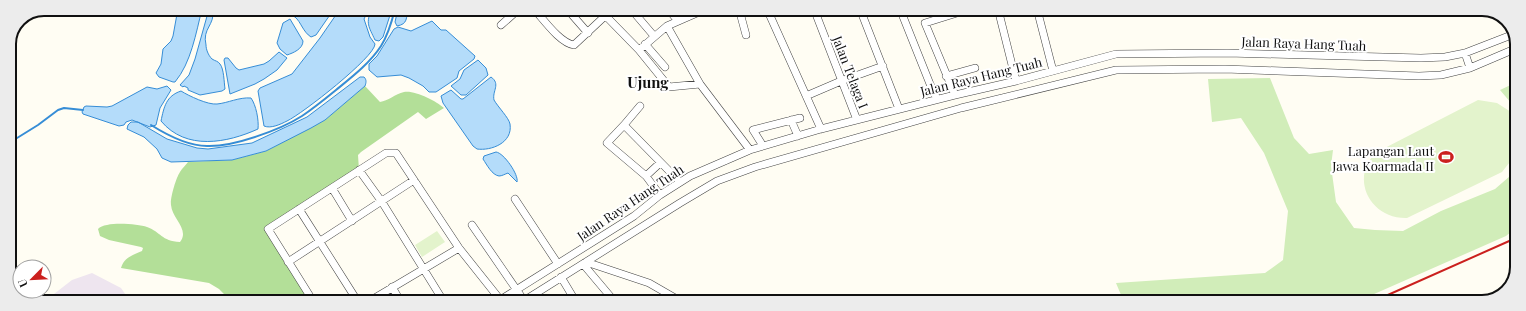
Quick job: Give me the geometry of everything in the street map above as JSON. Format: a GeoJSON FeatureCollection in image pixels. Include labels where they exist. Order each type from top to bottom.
{"type":"FeatureCollection","features":[{"type":"Feature","properties":{"kind":"street"},"geometry":{"type":"LineString","coordinates":[[501,25],[511,16]]}},
{"type":"Feature","properties":{"kind":"street"},"geometry":{"type":"LineString","coordinates":[[540,16],[561,39],[574,45],[605,16],[639,50],[668,87],[700,84]]}},
{"type":"Feature","properties":{"kind":"street"},"geometry":{"type":"LineString","coordinates":[[573,16],[588,32]]}},
{"type":"Feature","properties":{"kind":"street"},"geometry":{"type":"LineString","coordinates":[[637,16],[654,36]]}},
{"type":"Feature","properties":{"kind":"street"},"geometry":{"type":"LineString","coordinates":[[674,16],[678,21]]}},
{"type":"Feature","properties":{"kind":"street"},"geometry":{"type":"LineString","coordinates":[[639,50],[667,26],[690,16]]}},
{"type":"Feature","properties":{"kind":"street"},"geometry":{"type":"LineString","coordinates":[[741,16],[746,36]]}},
{"type":"Feature","properties":{"kind":"street"},"geometry":{"type":"LineString","coordinates":[[770,16],[821,129]]}},
{"type":"Feature","properties":{"kind":"street","name":"Jalan Telaga I"},"geometry":{"type":"LineString","coordinates":[[817,16],[856,120]]}},
{"type":"Feature","properties":{"kind":"street"},"geometry":{"type":"LineString","coordinates":[[863,16],[899,109]]}},
{"type":"Feature","properties":{"kind":"street"},"geometry":{"type":"LineString","coordinates":[[903,16],[937,100]]}},
{"type":"Feature","properties":{"kind":"street"},"geometry":{"type":"LineString","coordinates":[[947,16],[924,23],[954,95]]}},
{"type":"Feature","properties":{"kind":"street"},"geometry":{"type":"LineString","coordinates":[[1000,16],[1016,81]]}},
{"type":"Feature","properties":{"kind":"street"},"geometry":{"type":"LineString","coordinates":[[1039,16],[1053,71]]}},
{"type":"Feature","properties":{"kind":"street"},"geometry":{"type":"LineString","coordinates":[[667,26],[700,84],[750,150]]}},
{"type":"Feature","properties":{"kind":"street","name":"Jalan Raya Hang Tuah"},"geometry":{"type":"LineString","coordinates":[[508,295],[634,216],[690,176],[750,150],[821,129],[954,95],[1016,81],[1116,54],[1228,52],[1421,58],[1445,57],[1464,52],[1509,36]]}},
{"type":"Feature","properties":{"kind":"street"},"geometry":{"type":"LineString","coordinates":[[645,44],[665,67]]}},
{"type":"Feature","properties":{"kind":"street","name":"Jalan Raya Hang Tuah"},"geometry":{"type":"LineString","coordinates":[[533,295],[680,203],[734,174],[961,108],[1116,70],[1225,69],[1419,76],[1440,75],[1470,68],[1510,51]]}},
{"type":"Feature","properties":{"kind":"street"},"geometry":{"type":"LineString","coordinates":[[1464,52],[1470,68]]}},
{"type":"Feature","properties":{"kind":"street"},"geometry":{"type":"LineString","coordinates":[[806,96],[841,81],[883,66]]}},
{"type":"Feature","properties":{"kind":"street"},"geometry":{"type":"LineString","coordinates":[[946,76],[975,68]]}},
{"type":"Feature","properties":{"kind":"street"},"geometry":{"type":"LineString","coordinates":[[640,106],[607,143],[646,176],[660,196]]}},
{"type":"Feature","properties":{"kind":"street"},"geometry":{"type":"LineString","coordinates":[[763,146],[753,130],[800,118]]}},
{"type":"Feature","properties":{"kind":"street"},"geometry":{"type":"LineString","coordinates":[[791,120],[798,136]]}},
{"type":"Feature","properties":{"kind":"street"},"geometry":{"type":"LineString","coordinates":[[624,125],[680,182]]}},
{"type":"Feature","properties":{"kind":"street"},"geometry":{"type":"LineString","coordinates":[[309,295],[268,229],[386,153],[396,153],[460,248],[495,295]]}},
{"type":"Feature","properties":{"kind":"street"},"geometry":{"type":"LineString","coordinates":[[646,176],[660,163]]}},
{"type":"Feature","properties":{"kind":"street"},"geometry":{"type":"LineString","coordinates":[[359,170],[382,202],[440,295]]}},
{"type":"Feature","properties":{"kind":"street"},"geometry":{"type":"LineString","coordinates":[[288,262],[414,180]]}},
{"type":"Feature","properties":{"kind":"street"},"geometry":{"type":"LineString","coordinates":[[332,188],[352,221]]}},
{"type":"Feature","properties":{"kind":"street"},"geometry":{"type":"LineString","coordinates":[[515,199],[558,264]]}},
{"type":"Feature","properties":{"kind":"street"},"geometry":{"type":"LineString","coordinates":[[299,209],[354,295]]}},
{"type":"Feature","properties":{"kind":"street"},"geometry":{"type":"LineString","coordinates":[[472,225],[520,295]]}},
{"type":"Feature","properties":{"kind":"street"},"geometry":{"type":"LineString","coordinates":[[379,295],[460,248]]}},
{"type":"Feature","properties":{"kind":"street"},"geometry":{"type":"LineString","coordinates":[[585,263],[610,295]]}},
{"type":"Feature","properties":{"kind":"street"},"geometry":{"type":"LineString","coordinates":[[585,263],[649,283],[670,295]]}},
{"type":"Feature","properties":{"kind":"street"},"geometry":{"type":"LineString","coordinates":[[561,277],[572,295]]}},
{"type":"Feature","properties":{"kind":"street"},"geometry":{"type":"LineString","coordinates":[[392,287],[397,295]]}},
{"type":"Feature","properties":{"kind":"shaded area"},"geometry":{"type":"Polygon","coordinates":[[[92,273],[121,288],[126,295],[53,295],[72,280],[92,273]]]}},
{"type":"Feature","properties":{"kind":"green space"},"geometry":{"type":"Polygon","coordinates":[[[1270,78],[1294,138],[1309,154],[1333,150],[1331,166],[1336,202],[1354,228],[1403,231],[1441,211],[1495,189],[1510,176],[1510,233],[1506,236],[1372,295],[1121,295],[1116,283],[1265,273],[1283,260],[1288,211],[1264,153],[1241,118],[1212,122],[1208,79],[1270,78]]]}},
{"type":"Feature","properties":{"kind":"green space"},"geometry":{"type":"Polygon","coordinates":[[[1510,85],[1510,102],[1500,90],[1510,85]]]}},
{"type":"Feature","properties":{"kind":"green space"},"geometry":{"type":"Polygon","coordinates":[[[365,86],[380,102],[401,93],[409,92],[436,102],[444,108],[426,119],[418,112],[361,152],[358,155],[359,170],[268,229],[309,295],[225,295],[209,283],[121,268],[126,259],[142,251],[143,248],[109,240],[100,236],[98,229],[102,226],[129,224],[147,227],[169,240],[180,242],[183,237],[182,228],[174,215],[171,202],[172,193],[177,179],[188,162],[232,160],[266,151],[325,120],[365,86]]]}},
{"type":"Feature","properties":{"kind":"green space","name":"Lapangan Laut Jawa Koarmada II"},"geometry":{"type":"Polygon","coordinates":[[[1478,100],[1497,103],[1510,111],[1510,162],[1502,172],[1407,218],[1394,216],[1382,211],[1373,204],[1367,194],[1364,184],[1365,173],[1369,162],[1377,152],[1478,100]]]}},
{"type":"Feature","properties":{"kind":"green space"},"geometry":{"type":"Polygon","coordinates":[[[437,231],[445,242],[422,257],[415,245],[437,231]]]}},
{"type":"Feature","properties":{"kind":"water"},"geometry":{"type":"Polygon","coordinates":[[[177,16],[200,16],[189,57],[181,74],[175,82],[159,77],[156,73],[161,64],[163,49],[171,41],[177,16]]]}},
{"type":"Feature","properties":{"kind":"water"},"geometry":{"type":"Polygon","coordinates":[[[207,16],[213,16],[205,39],[206,48],[212,59],[218,62],[221,66],[225,89],[222,91],[200,95],[180,85],[189,75],[207,16]]]}},
{"type":"Feature","properties":{"kind":"water"},"geometry":{"type":"Polygon","coordinates":[[[293,16],[329,16],[316,35],[311,37],[293,16]]]}},
{"type":"Feature","properties":{"kind":"water"},"geometry":{"type":"Polygon","coordinates":[[[335,16],[366,16],[364,19],[370,37],[375,44],[372,51],[363,61],[337,85],[307,108],[276,126],[264,126],[258,91],[260,88],[292,74],[335,16]]]}},
{"type":"Feature","properties":{"kind":"water"},"geometry":{"type":"Polygon","coordinates":[[[370,16],[390,16],[383,37],[379,41],[375,40],[371,32],[368,22],[370,16]]]}},
{"type":"Feature","properties":{"kind":"water"},"geometry":{"type":"Polygon","coordinates":[[[396,16],[407,16],[405,22],[401,25],[397,26],[395,22],[396,16]]]}},
{"type":"Feature","properties":{"kind":"water"},"geometry":{"type":"Polygon","coordinates":[[[290,19],[303,41],[303,44],[295,52],[287,55],[280,49],[277,43],[283,23],[290,19]]]}},
{"type":"Feature","properties":{"kind":"water"},"geometry":{"type":"Polygon","coordinates":[[[432,21],[441,30],[446,30],[475,56],[474,59],[459,71],[457,78],[436,92],[429,92],[423,86],[401,75],[377,77],[369,70],[369,64],[377,56],[394,29],[398,27],[411,31],[432,21]]]}},
{"type":"Feature","properties":{"kind":"water"},"geometry":{"type":"Polygon","coordinates":[[[279,52],[287,58],[277,70],[255,84],[230,94],[224,60],[225,58],[228,58],[239,70],[264,64],[279,52]]]}},
{"type":"Feature","properties":{"kind":"water"},"geometry":{"type":"Polygon","coordinates":[[[478,60],[486,68],[488,75],[466,95],[461,95],[451,86],[460,79],[464,70],[478,60]]]}},
{"type":"Feature","properties":{"kind":"water"},"geometry":{"type":"Polygon","coordinates":[[[360,77],[365,78],[365,86],[325,120],[266,151],[232,160],[171,162],[162,158],[157,149],[144,137],[127,129],[131,122],[138,122],[167,139],[197,148],[208,149],[252,143],[307,117],[360,77]]]}},
{"type":"Feature","properties":{"kind":"water"},"geometry":{"type":"Polygon","coordinates":[[[491,77],[496,85],[494,100],[506,116],[510,124],[510,131],[505,141],[500,144],[488,149],[477,149],[473,146],[443,103],[441,96],[451,90],[463,99],[491,77]]]}},
{"type":"Feature","properties":{"kind":"water"},"geometry":{"type":"Polygon","coordinates":[[[167,86],[171,90],[160,108],[156,125],[150,127],[132,120],[119,126],[83,114],[82,112],[86,106],[112,106],[147,87],[157,89],[167,86]]]}},
{"type":"Feature","properties":{"kind":"water"},"geometry":{"type":"Polygon","coordinates":[[[181,91],[199,100],[213,104],[242,98],[251,98],[257,113],[258,129],[220,141],[207,142],[182,137],[171,131],[161,121],[166,103],[172,96],[181,91]]]}},
{"type":"Feature","properties":{"kind":"water"},"geometry":{"type":"Polygon","coordinates":[[[496,152],[503,156],[510,165],[516,174],[517,182],[508,173],[500,176],[496,175],[488,167],[483,159],[484,156],[496,152]]]}},
{"type":"Feature","properties":{"kind":"waterway"},"geometry":{"type":"LineString","coordinates":[[151,125],[171,136],[200,146],[218,146],[243,141],[282,127],[311,110],[366,64],[377,52],[383,42],[390,28],[393,16]]}},
{"type":"Feature","properties":{"kind":"waterway"},"geometry":{"type":"LineString","coordinates":[[16,139],[58,110],[64,108],[83,110]]}},
{"type":"Feature","properties":{"kind":"railway"},"geometry":{"type":"LineString","coordinates":[[1388,295],[1510,241]]}},
{"type":"Feature","properties":{"kind":"place","name":"Lapangan Laut Jawa Koarmada II"},"geometry":{"type":"Point","coordinates":[1446,157]}},
{"type":"Feature","properties":{"kind":"district","name":"Ujung"},"geometry":{"type":"Point","coordinates":[648,82]}}]}
